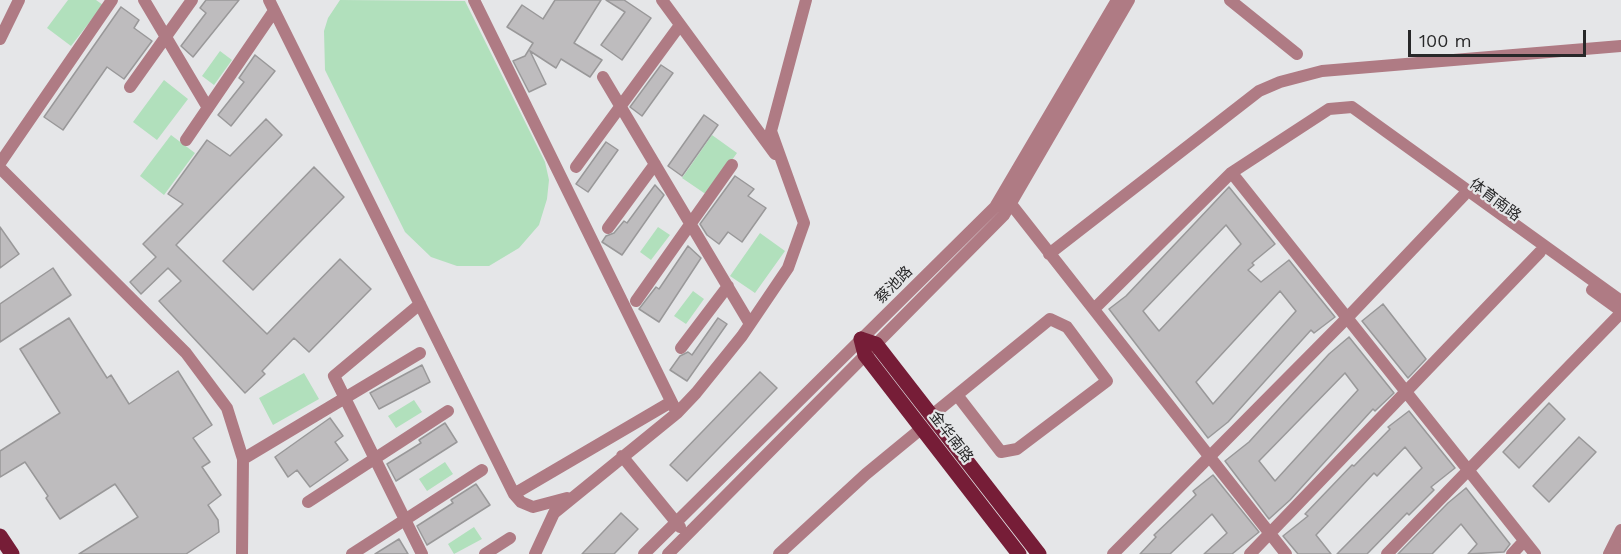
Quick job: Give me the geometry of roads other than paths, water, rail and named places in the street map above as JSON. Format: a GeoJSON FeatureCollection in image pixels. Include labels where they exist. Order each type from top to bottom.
{"type":"FeatureCollection","features":[{"type":"Feature","properties":{"kind":"main road","name":"金华南路"},"geometry":{"type":"LineString","coordinates":[[867,346],[926,422],[1019,554]]}},
{"type":"Feature","properties":{"kind":"main road","name":"金华南路"},"geometry":{"type":"LineString","coordinates":[[926,422],[1039,554]]}},
{"type":"Feature","properties":{"kind":"main road"},"geometry":{"type":"LineString","coordinates":[[0,536],[12,554]]}},
{"type":"Feature","properties":{"kind":"street"},"geometry":{"type":"LineString","coordinates":[[0,39],[19,0]]}},
{"type":"Feature","properties":{"kind":"street"},"geometry":{"type":"LineString","coordinates":[[112,0],[0,165],[186,353],[226,408],[243,459],[242,554]]}},
{"type":"Feature","properties":{"kind":"street"},"geometry":{"type":"LineString","coordinates":[[144,0],[208,108]]}},
{"type":"Feature","properties":{"kind":"street"},"geometry":{"type":"LineString","coordinates":[[130,87],[192,0]]}},
{"type":"Feature","properties":{"kind":"street"},"geometry":{"type":"LineString","coordinates":[[474,0],[674,407]]}},
{"type":"Feature","properties":{"kind":"street"},"geometry":{"type":"LineString","coordinates":[[662,0],[783,163]]}},
{"type":"Feature","properties":{"kind":"street"},"geometry":{"type":"LineString","coordinates":[[514,494],[696,393],[750,324],[788,268],[804,223],[771,131],[806,0]]}},
{"type":"Feature","properties":{"kind":"street","name":"蔡池路"},"geometry":{"type":"LineString","coordinates":[[1007,199],[1117,0]]}},
{"type":"Feature","properties":{"kind":"street","name":"蔡池路"},"geometry":{"type":"LineString","coordinates":[[668,554],[867,346],[988,214],[1007,199],[1129,0]]}},
{"type":"Feature","properties":{"kind":"street"},"geometry":{"type":"LineString","coordinates":[[1230,0],[1297,54]]}},
{"type":"Feature","properties":{"kind":"street"},"geometry":{"type":"LineString","coordinates":[[186,140],[272,5]]}},
{"type":"Feature","properties":{"kind":"street"},"geometry":{"type":"LineString","coordinates":[[272,5],[514,494],[520,502],[533,507],[577,495]]}},
{"type":"Feature","properties":{"kind":"street"},"geometry":{"type":"LineString","coordinates":[[576,167],[680,24]]}},
{"type":"Feature","properties":{"kind":"street"},"geometry":{"type":"LineString","coordinates":[[1049,254],[1259,91],[1280,82],[1322,71],[1621,46]]}},
{"type":"Feature","properties":{"kind":"street"},"geometry":{"type":"LineString","coordinates":[[603,77],[750,324]]}},
{"type":"Feature","properties":{"kind":"street"},"geometry":{"type":"LineString","coordinates":[[1096,311],[1232,173],[1329,109],[1352,110]]}},
{"type":"Feature","properties":{"kind":"street"},"geometry":{"type":"LineString","coordinates":[[1096,311],[1235,177],[1330,114],[1352,110]]}},
{"type":"Feature","properties":{"kind":"street","name":"体育南路"},"geometry":{"type":"LineString","coordinates":[[1352,110],[1621,312]]}},
{"type":"Feature","properties":{"kind":"street","name":"体育南路"},"geometry":{"type":"LineString","coordinates":[[1352,110],[1621,301]]}},
{"type":"Feature","properties":{"kind":"street"},"geometry":{"type":"LineString","coordinates":[[608,228],[655,164]]}},
{"type":"Feature","properties":{"kind":"street"},"geometry":{"type":"LineString","coordinates":[[636,301],[732,165]]}},
{"type":"Feature","properties":{"kind":"street"},"geometry":{"type":"LineString","coordinates":[[1235,177],[1535,554]]}},
{"type":"Feature","properties":{"kind":"street"},"geometry":{"type":"LineString","coordinates":[[1113,554],[1347,318],[1464,195]]}},
{"type":"Feature","properties":{"kind":"street"},"geometry":{"type":"LineString","coordinates":[[1007,199],[1211,455],[1286,554]]}},
{"type":"Feature","properties":{"kind":"street"},"geometry":{"type":"LineString","coordinates":[[1250,554],[1540,252]]}},
{"type":"Feature","properties":{"kind":"street"},"geometry":{"type":"LineString","coordinates":[[681,348],[728,286]]}},
{"type":"Feature","properties":{"kind":"street"},"geometry":{"type":"LineString","coordinates":[[420,304],[334,376],[422,554]]}},
{"type":"Feature","properties":{"kind":"street"},"geometry":{"type":"LineString","coordinates":[[1387,554],[1621,312]]}},
{"type":"Feature","properties":{"kind":"street"},"geometry":{"type":"LineString","coordinates":[[779,554],[957,395],[1050,319],[1067,327],[1107,381],[1017,449],[1001,452],[957,395]]}},
{"type":"Feature","properties":{"kind":"street","name":"蔡池路"},"geometry":{"type":"LineString","coordinates":[[644,554],[867,346]]}},
{"type":"Feature","properties":{"kind":"street"},"geometry":{"type":"LineString","coordinates":[[243,459],[420,353]]}},
{"type":"Feature","properties":{"kind":"street"},"geometry":{"type":"LineString","coordinates":[[535,554],[554,513],[622,456],[674,407]]}},
{"type":"Feature","properties":{"kind":"street"},"geometry":{"type":"LineString","coordinates":[[308,502],[448,411]]}},
{"type":"Feature","properties":{"kind":"street"},"geometry":{"type":"LineString","coordinates":[[622,456],[687,535]]}},
{"type":"Feature","properties":{"kind":"street"},"geometry":{"type":"LineString","coordinates":[[352,554],[482,470]]}},
{"type":"Feature","properties":{"kind":"street"},"geometry":{"type":"LineString","coordinates":[[1609,554],[1621,530]]}},
{"type":"Feature","properties":{"kind":"street"},"geometry":{"type":"LineString","coordinates":[[485,554],[510,538]]}},
{"type":"Feature","properties":{"kind":"street"},"geometry":{"type":"LineString","coordinates":[[1512,554],[1524,541]]}}]}
